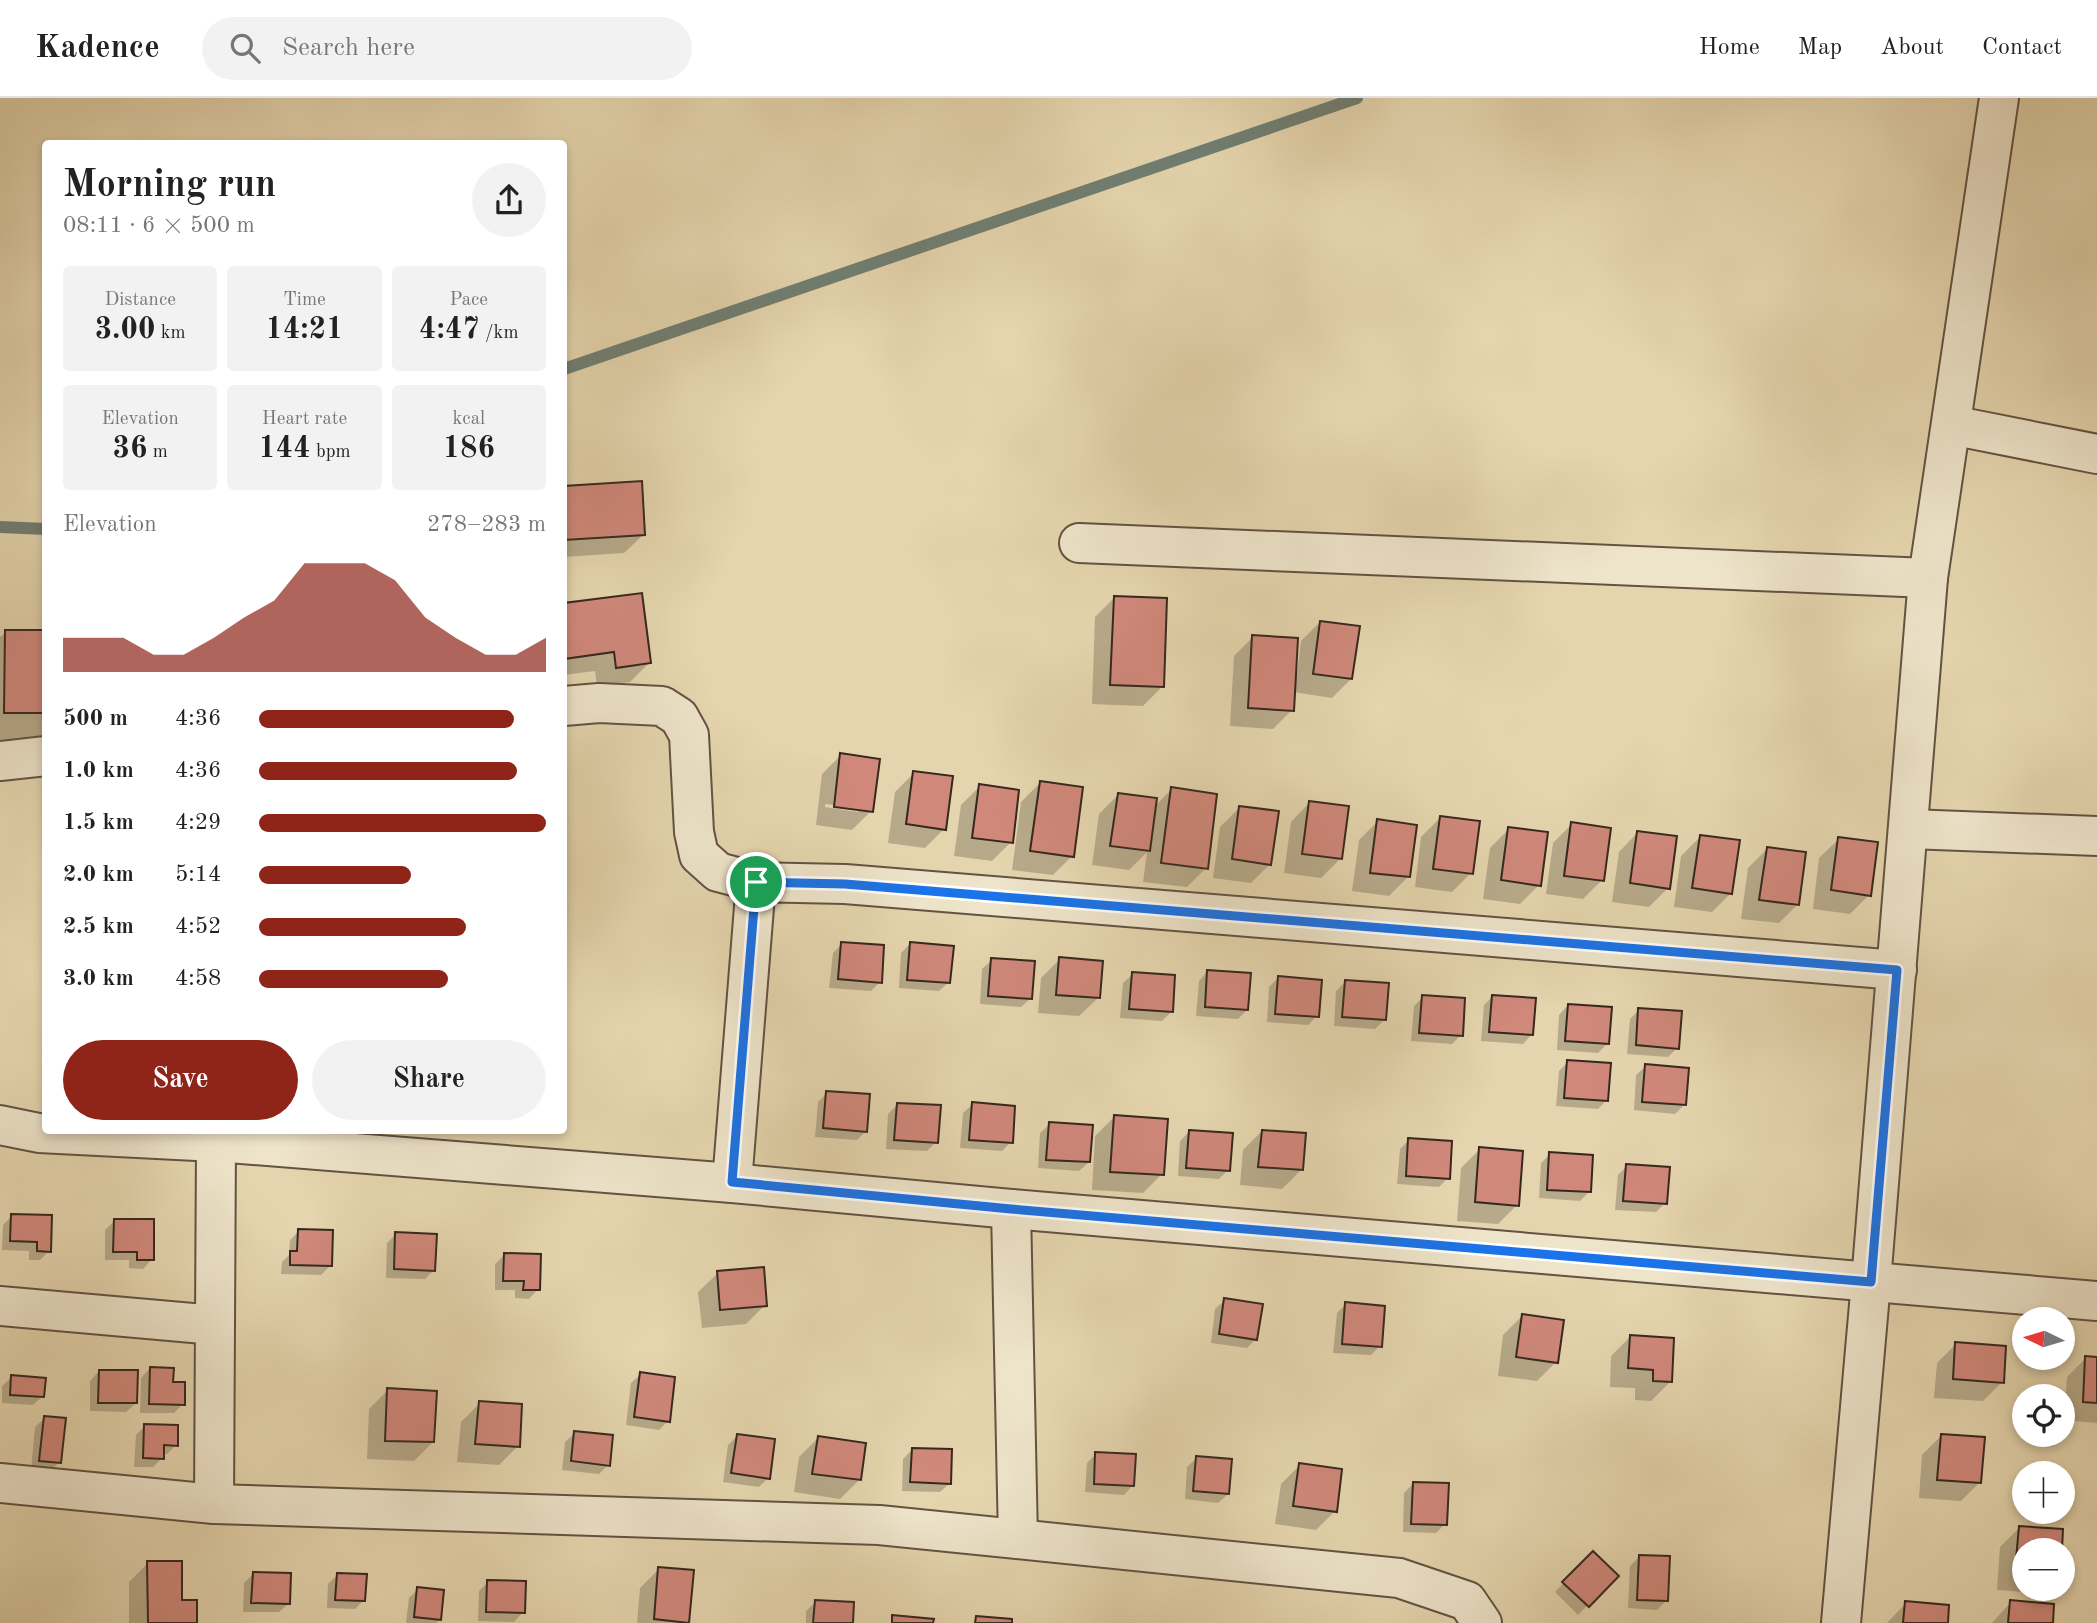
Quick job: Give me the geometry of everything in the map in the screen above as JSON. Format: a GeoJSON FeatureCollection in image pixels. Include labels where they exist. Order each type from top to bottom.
{"type":"FeatureCollection","features":[{"type":"Feature","properties":{"kind":"street"},"geometry":{"type":"LineString","coordinates":[[1841,1623],[1928,578],[1999,98]]}},
{"type":"Feature","properties":{"kind":"street"},"geometry":{"type":"LineString","coordinates":[[1951,425],[2097,454]]}},
{"type":"Feature","properties":{"kind":"street"},"geometry":{"type":"LineString","coordinates":[[1079,543],[1928,578]]}},
{"type":"Feature","properties":{"kind":"street"},"geometry":{"type":"LineString","coordinates":[[567,706],[598,703],[662,706],[679,717],[689,735],[694,832],[699,855],[718,872],[756,882],[859,886],[1897,970]]}},
{"type":"Feature","properties":{"kind":"street"},"geometry":{"type":"LineString","coordinates":[[0,761],[42,756]]}},
{"type":"Feature","properties":{"kind":"street"},"geometry":{"type":"LineString","coordinates":[[1909,829],[2097,836]]}},
{"type":"Feature","properties":{"kind":"street"},"geometry":{"type":"LineString","coordinates":[[732,1182],[756,882]]}},
{"type":"Feature","properties":{"kind":"street"},"geometry":{"type":"LineString","coordinates":[[0,1125],[42,1133]]}},
{"type":"Feature","properties":{"kind":"street"},"geometry":{"type":"LineString","coordinates":[[59,1134],[216,1142],[732,1182],[1011,1209],[2097,1301]]}},
{"type":"Feature","properties":{"kind":"street"},"geometry":{"type":"LineString","coordinates":[[214,1504],[216,1142]]}},
{"type":"Feature","properties":{"kind":"street"},"geometry":{"type":"LineString","coordinates":[[1011,1209],[1018,1539]]}},
{"type":"Feature","properties":{"kind":"street"},"geometry":{"type":"LineString","coordinates":[[0,1306],[215,1325]]}},
{"type":"Feature","properties":{"kind":"street"},"geometry":{"type":"LineString","coordinates":[[0,1483],[214,1504],[879,1525],[1399,1578],[1467,1601],[1482,1623]]}},
{"type":"Feature","properties":{"kind":"building"},"geometry":{"type":"Polygon","coordinates":[[[642,481],[645,535],[567,540],[567,486],[642,481]]]}},
{"type":"Feature","properties":{"kind":"building"},"geometry":{"type":"Polygon","coordinates":[[[642,593],[651,663],[616,668],[614,652],[567,659],[567,603],[642,593]]]}},
{"type":"Feature","properties":{"kind":"building"},"geometry":{"type":"Polygon","coordinates":[[[1114,596],[1167,598],[1164,687],[1110,685],[1114,596]]]}},
{"type":"Feature","properties":{"kind":"building"},"geometry":{"type":"Polygon","coordinates":[[[1320,621],[1360,626],[1352,679],[1313,674],[1320,621]]]}},
{"type":"Feature","properties":{"kind":"building"},"geometry":{"type":"Polygon","coordinates":[[[5,630],[42,630],[42,713],[4,713],[5,630]]]}},
{"type":"Feature","properties":{"kind":"building"},"geometry":{"type":"Polygon","coordinates":[[[1252,635],[1298,638],[1294,711],[1248,708],[1252,635]]]}},
{"type":"Feature","properties":{"kind":"building"},"geometry":{"type":"Polygon","coordinates":[[[840,753],[880,759],[873,812],[834,807],[840,753]]]}},
{"type":"Feature","properties":{"kind":"building"},"geometry":{"type":"Polygon","coordinates":[[[913,771],[953,776],[946,830],[906,824],[913,771]]]}},
{"type":"Feature","properties":{"kind":"building"},"geometry":{"type":"Polygon","coordinates":[[[1040,781],[1083,787],[1074,857],[1030,851],[1040,781]]]}},
{"type":"Feature","properties":{"kind":"building"},"geometry":{"type":"Polygon","coordinates":[[[979,784],[1019,790],[1013,843],[972,838],[979,784]]]}},
{"type":"Feature","properties":{"kind":"building"},"geometry":{"type":"Polygon","coordinates":[[[1171,787],[1217,794],[1208,869],[1161,863],[1171,787]]]}},
{"type":"Feature","properties":{"kind":"building"},"geometry":{"type":"Polygon","coordinates":[[[1118,793],[1157,798],[1150,851],[1110,846],[1118,793]]]}},
{"type":"Feature","properties":{"kind":"building"},"geometry":{"type":"Polygon","coordinates":[[[1309,801],[1349,806],[1342,859],[1302,854],[1309,801]]]}},
{"type":"Feature","properties":{"kind":"building"},"geometry":{"type":"Polygon","coordinates":[[[1239,806],[1279,811],[1271,865],[1232,859],[1239,806]]]}},
{"type":"Feature","properties":{"kind":"building"},"geometry":{"type":"Polygon","coordinates":[[[1440,816],[1480,821],[1473,874],[1433,869],[1440,816]]]}},
{"type":"Feature","properties":{"kind":"building"},"geometry":{"type":"Polygon","coordinates":[[[1377,819],[1417,825],[1410,877],[1370,873],[1377,819]]]}},
{"type":"Feature","properties":{"kind":"building"},"geometry":{"type":"Polygon","coordinates":[[[1571,822],[1611,828],[1604,881],[1564,876],[1571,822]]]}},
{"type":"Feature","properties":{"kind":"building"},"geometry":{"type":"Polygon","coordinates":[[[1508,827],[1548,832],[1541,886],[1501,880],[1508,827]]]}},
{"type":"Feature","properties":{"kind":"building"},"geometry":{"type":"Polygon","coordinates":[[[1637,831],[1677,836],[1670,889],[1630,883],[1637,831]]]}},
{"type":"Feature","properties":{"kind":"building"},"geometry":{"type":"Polygon","coordinates":[[[1700,835],[1740,840],[1732,894],[1692,888],[1700,835]]]}},
{"type":"Feature","properties":{"kind":"building"},"geometry":{"type":"Polygon","coordinates":[[[1838,837],[1878,842],[1871,896],[1831,890],[1838,837]]]}},
{"type":"Feature","properties":{"kind":"building"},"geometry":{"type":"Polygon","coordinates":[[[1767,847],[1806,852],[1799,905],[1759,900],[1767,847]]]}},
{"type":"Feature","properties":{"kind":"building"},"geometry":{"type":"Polygon","coordinates":[[[841,942],[884,945],[882,983],[838,979],[841,942]]]}},
{"type":"Feature","properties":{"kind":"building"},"geometry":{"type":"Polygon","coordinates":[[[910,942],[954,946],[950,983],[907,980],[910,942]]]}},
{"type":"Feature","properties":{"kind":"building"},"geometry":{"type":"Polygon","coordinates":[[[1059,957],[1103,961],[1100,998],[1056,995],[1059,957]]]}},
{"type":"Feature","properties":{"kind":"building"},"geometry":{"type":"Polygon","coordinates":[[[991,958],[1035,961],[1032,999],[988,996],[991,958]]]}},
{"type":"Feature","properties":{"kind":"building"},"geometry":{"type":"Polygon","coordinates":[[[1207,970],[1251,973],[1248,1010],[1205,1007],[1207,970]]]}},
{"type":"Feature","properties":{"kind":"building"},"geometry":{"type":"Polygon","coordinates":[[[1132,972],[1175,975],[1173,1012],[1129,1009],[1132,972]]]}},
{"type":"Feature","properties":{"kind":"building"},"geometry":{"type":"Polygon","coordinates":[[[1278,976],[1322,980],[1319,1017],[1275,1014],[1278,976]]]}},
{"type":"Feature","properties":{"kind":"building"},"geometry":{"type":"Polygon","coordinates":[[[1345,980],[1389,983],[1386,1020],[1342,1017],[1345,980]]]}},
{"type":"Feature","properties":{"kind":"building"},"geometry":{"type":"Polygon","coordinates":[[[1422,995],[1465,998],[1463,1036],[1419,1033],[1422,995]]]}},
{"type":"Feature","properties":{"kind":"building"},"geometry":{"type":"Polygon","coordinates":[[[1492,995],[1536,998],[1533,1035],[1489,1032],[1492,995]]]}},
{"type":"Feature","properties":{"kind":"building"},"geometry":{"type":"Polygon","coordinates":[[[1568,1004],[1612,1007],[1609,1044],[1565,1041],[1568,1004]]]}},
{"type":"Feature","properties":{"kind":"building"},"geometry":{"type":"Polygon","coordinates":[[[1638,1008],[1682,1011],[1679,1049],[1636,1045],[1638,1008]]]}},
{"type":"Feature","properties":{"kind":"building"},"geometry":{"type":"Polygon","coordinates":[[[1567,1060],[1611,1063],[1608,1101],[1564,1098],[1567,1060]]]}},
{"type":"Feature","properties":{"kind":"building"},"geometry":{"type":"Polygon","coordinates":[[[1645,1064],[1689,1068],[1686,1105],[1642,1102],[1645,1064]]]}},
{"type":"Feature","properties":{"kind":"building"},"geometry":{"type":"Polygon","coordinates":[[[826,1091],[870,1094],[867,1132],[823,1128],[826,1091]]]}},
{"type":"Feature","properties":{"kind":"building"},"geometry":{"type":"Polygon","coordinates":[[[972,1102],[1015,1106],[1013,1143],[969,1140],[972,1102]]]}},
{"type":"Feature","properties":{"kind":"building"},"geometry":{"type":"Polygon","coordinates":[[[897,1103],[941,1105],[938,1143],[894,1140],[897,1103]]]}},
{"type":"Feature","properties":{"kind":"building"},"geometry":{"type":"Polygon","coordinates":[[[1114,1115],[1168,1119],[1164,1175],[1110,1172],[1114,1115]]]}},
{"type":"Feature","properties":{"kind":"building"},"geometry":{"type":"Polygon","coordinates":[[[1049,1122],[1093,1125],[1090,1162],[1046,1160],[1049,1122]]]}},
{"type":"Feature","properties":{"kind":"building"},"geometry":{"type":"Polygon","coordinates":[[[1189,1130],[1233,1133],[1230,1171],[1186,1168],[1189,1130]]]}},
{"type":"Feature","properties":{"kind":"building"},"geometry":{"type":"Polygon","coordinates":[[[1262,1130],[1306,1133],[1303,1170],[1258,1167],[1262,1130]]]}},
{"type":"Feature","properties":{"kind":"building"},"geometry":{"type":"Polygon","coordinates":[[[1408,1138],[1452,1141],[1450,1179],[1406,1176],[1408,1138]]]}},
{"type":"Feature","properties":{"kind":"building"},"geometry":{"type":"Polygon","coordinates":[[[1479,1147],[1523,1151],[1519,1206],[1475,1202],[1479,1147]]]}},
{"type":"Feature","properties":{"kind":"building"},"geometry":{"type":"Polygon","coordinates":[[[1549,1152],[1593,1155],[1591,1192],[1547,1190],[1549,1152]]]}},
{"type":"Feature","properties":{"kind":"building"},"geometry":{"type":"Polygon","coordinates":[[[1626,1164],[1670,1167],[1667,1204],[1623,1201],[1626,1164]]]}},
{"type":"Feature","properties":{"kind":"building"},"geometry":{"type":"Polygon","coordinates":[[[11,1214],[52,1215],[51,1252],[37,1251],[37,1242],[10,1241],[11,1214]]]}},
{"type":"Feature","properties":{"kind":"building"},"geometry":{"type":"Polygon","coordinates":[[[114,1219],[154,1219],[154,1260],[137,1260],[137,1252],[113,1252],[114,1219]]]}},
{"type":"Feature","properties":{"kind":"building"},"geometry":{"type":"Polygon","coordinates":[[[298,1229],[333,1230],[332,1266],[290,1265],[290,1251],[297,1251],[298,1229]]]}},
{"type":"Feature","properties":{"kind":"building"},"geometry":{"type":"Polygon","coordinates":[[[395,1232],[437,1234],[435,1271],[394,1269],[395,1232]]]}},
{"type":"Feature","properties":{"kind":"building"},"geometry":{"type":"Polygon","coordinates":[[[504,1253],[541,1254],[540,1290],[523,1290],[524,1281],[503,1281],[504,1253]]]}},
{"type":"Feature","properties":{"kind":"building"},"geometry":{"type":"Polygon","coordinates":[[[764,1267],[767,1306],[720,1310],[717,1271],[764,1267]]]}},
{"type":"Feature","properties":{"kind":"building"},"geometry":{"type":"Polygon","coordinates":[[[1224,1298],[1263,1304],[1257,1340],[1219,1334],[1224,1298]]]}},
{"type":"Feature","properties":{"kind":"building"},"geometry":{"type":"Polygon","coordinates":[[[1345,1302],[1385,1306],[1382,1347],[1342,1344],[1345,1302]]]}},
{"type":"Feature","properties":{"kind":"building"},"geometry":{"type":"Polygon","coordinates":[[[1522,1314],[1564,1320],[1558,1363],[1516,1357],[1522,1314]]]}},
{"type":"Feature","properties":{"kind":"building"},"geometry":{"type":"Polygon","coordinates":[[[1630,1335],[1674,1338],[1672,1382],[1653,1381],[1653,1370],[1628,1368],[1630,1335]]]}},
{"type":"Feature","properties":{"kind":"building"},"geometry":{"type":"Polygon","coordinates":[[[1955,1342],[2006,1346],[2004,1383],[1953,1379],[1955,1342]]]}},
{"type":"Feature","properties":{"kind":"building"},"geometry":{"type":"Polygon","coordinates":[[[2085,1356],[2097,1357],[2097,1403],[2083,1402],[2085,1356]]]}},
{"type":"Feature","properties":{"kind":"building"},"geometry":{"type":"Polygon","coordinates":[[[150,1367],[174,1368],[173,1382],[185,1382],[185,1405],[149,1404],[150,1367]]]}},
{"type":"Feature","properties":{"kind":"building"},"geometry":{"type":"Polygon","coordinates":[[[99,1370],[138,1370],[137,1403],[98,1403],[99,1370]]]}},
{"type":"Feature","properties":{"kind":"building"},"geometry":{"type":"Polygon","coordinates":[[[640,1372],[675,1377],[670,1422],[634,1417],[640,1372]]]}},
{"type":"Feature","properties":{"kind":"building"},"geometry":{"type":"Polygon","coordinates":[[[11,1375],[46,1378],[44,1397],[10,1395],[11,1375]]]}},
{"type":"Feature","properties":{"kind":"building"},"geometry":{"type":"Polygon","coordinates":[[[387,1388],[437,1391],[434,1442],[385,1441],[387,1388]]]}},
{"type":"Feature","properties":{"kind":"building"},"geometry":{"type":"Polygon","coordinates":[[[479,1401],[522,1404],[520,1447],[475,1444],[479,1401]]]}},
{"type":"Feature","properties":{"kind":"building"},"geometry":{"type":"Polygon","coordinates":[[[44,1416],[66,1418],[61,1463],[39,1461],[44,1416]]]}},
{"type":"Feature","properties":{"kind":"building"},"geometry":{"type":"Polygon","coordinates":[[[144,1424],[178,1425],[178,1446],[164,1445],[164,1459],[143,1458],[144,1424]]]}},
{"type":"Feature","properties":{"kind":"building"},"geometry":{"type":"Polygon","coordinates":[[[574,1431],[613,1435],[610,1466],[571,1461],[574,1431]]]}},
{"type":"Feature","properties":{"kind":"building"},"geometry":{"type":"Polygon","coordinates":[[[737,1434],[775,1439],[770,1479],[731,1473],[737,1434]]]}},
{"type":"Feature","properties":{"kind":"building"},"geometry":{"type":"Polygon","coordinates":[[[1941,1434],[1985,1437],[1981,1483],[1937,1480],[1941,1434]]]}},
{"type":"Feature","properties":{"kind":"building"},"geometry":{"type":"Polygon","coordinates":[[[818,1436],[866,1443],[861,1480],[812,1474],[818,1436]]]}},
{"type":"Feature","properties":{"kind":"building"},"geometry":{"type":"Polygon","coordinates":[[[912,1448],[952,1449],[951,1484],[910,1482],[912,1448]]]}},
{"type":"Feature","properties":{"kind":"building"},"geometry":{"type":"Polygon","coordinates":[[[1095,1452],[1136,1454],[1134,1486],[1094,1484],[1095,1452]]]}},
{"type":"Feature","properties":{"kind":"building"},"geometry":{"type":"Polygon","coordinates":[[[1196,1456],[1232,1459],[1229,1494],[1193,1491],[1196,1456]]]}},
{"type":"Feature","properties":{"kind":"building"},"geometry":{"type":"Polygon","coordinates":[[[1299,1463],[1342,1469],[1337,1512],[1293,1506],[1299,1463]]]}},
{"type":"Feature","properties":{"kind":"building"},"geometry":{"type":"Polygon","coordinates":[[[1413,1482],[1449,1483],[1447,1525],[1411,1524],[1413,1482]]]}},
{"type":"Feature","properties":{"kind":"building"},"geometry":{"type":"Polygon","coordinates":[[[2019,1526],[2063,1529],[2063,1538],[2018,1538],[2019,1526]]]}},
{"type":"Feature","properties":{"kind":"building"},"geometry":{"type":"Polygon","coordinates":[[[1593,1551],[1619,1576],[1589,1607],[1562,1582],[1593,1551]]]}},
{"type":"Feature","properties":{"kind":"building"},"geometry":{"type":"Polygon","coordinates":[[[1639,1555],[1670,1556],[1668,1601],[1637,1600],[1639,1555]]]}},
{"type":"Feature","properties":{"kind":"building"},"geometry":{"type":"Polygon","coordinates":[[[147,1561],[182,1561],[182,1600],[197,1600],[197,1623],[148,1623],[147,1561]]]}},
{"type":"Feature","properties":{"kind":"building"},"geometry":{"type":"Polygon","coordinates":[[[658,1567],[694,1570],[689,1623],[654,1619],[658,1567]]]}},
{"type":"Feature","properties":{"kind":"building"},"geometry":{"type":"Polygon","coordinates":[[[253,1572],[291,1573],[290,1604],[251,1603],[253,1572]]]}},
{"type":"Feature","properties":{"kind":"building"},"geometry":{"type":"Polygon","coordinates":[[[337,1573],[367,1574],[365,1601],[335,1600],[337,1573]]]}},
{"type":"Feature","properties":{"kind":"building"},"geometry":{"type":"Polygon","coordinates":[[[487,1580],[526,1581],[525,1613],[486,1612],[487,1580]]]}},
{"type":"Feature","properties":{"kind":"building"},"geometry":{"type":"Polygon","coordinates":[[[417,1587],[444,1590],[441,1620],[414,1617],[417,1587]]]}},
{"type":"Feature","properties":{"kind":"building"},"geometry":{"type":"Polygon","coordinates":[[[815,1600],[854,1602],[853,1623],[813,1623],[815,1600]]]}},
{"type":"Feature","properties":{"kind":"building"},"geometry":{"type":"Polygon","coordinates":[[[2010,1600],[2054,1604],[2053,1623],[2008,1623],[2010,1600]]]}},
{"type":"Feature","properties":{"kind":"building"},"geometry":{"type":"Polygon","coordinates":[[[1905,1601],[1949,1605],[1948,1623],[1903,1623],[1905,1601]]]}},
{"type":"Feature","properties":{"kind":"building"},"geometry":{"type":"Polygon","coordinates":[[[892,1615],[934,1619],[933,1623],[892,1623],[892,1615]]]}},
{"type":"Feature","properties":{"kind":"building"},"geometry":{"type":"Polygon","coordinates":[[[976,1616],[1012,1619],[1012,1623],[975,1623],[976,1616]]]}},
{"type":"Feature","properties":{"kind":"waterway"},"geometry":{"type":"LineString","coordinates":[[567,368],[1357,98]]}},
{"type":"Feature","properties":{"kind":"waterway"},"geometry":{"type":"LineString","coordinates":[[0,527],[42,529]]}},
{"type":"Feature","properties":{"kind":"route"},"geometry":{"type":"LineString","coordinates":[[756,882],[845,884],[1897,970],[1871,1282],[1011,1209],[732,1182],[756,882]]}}]}
